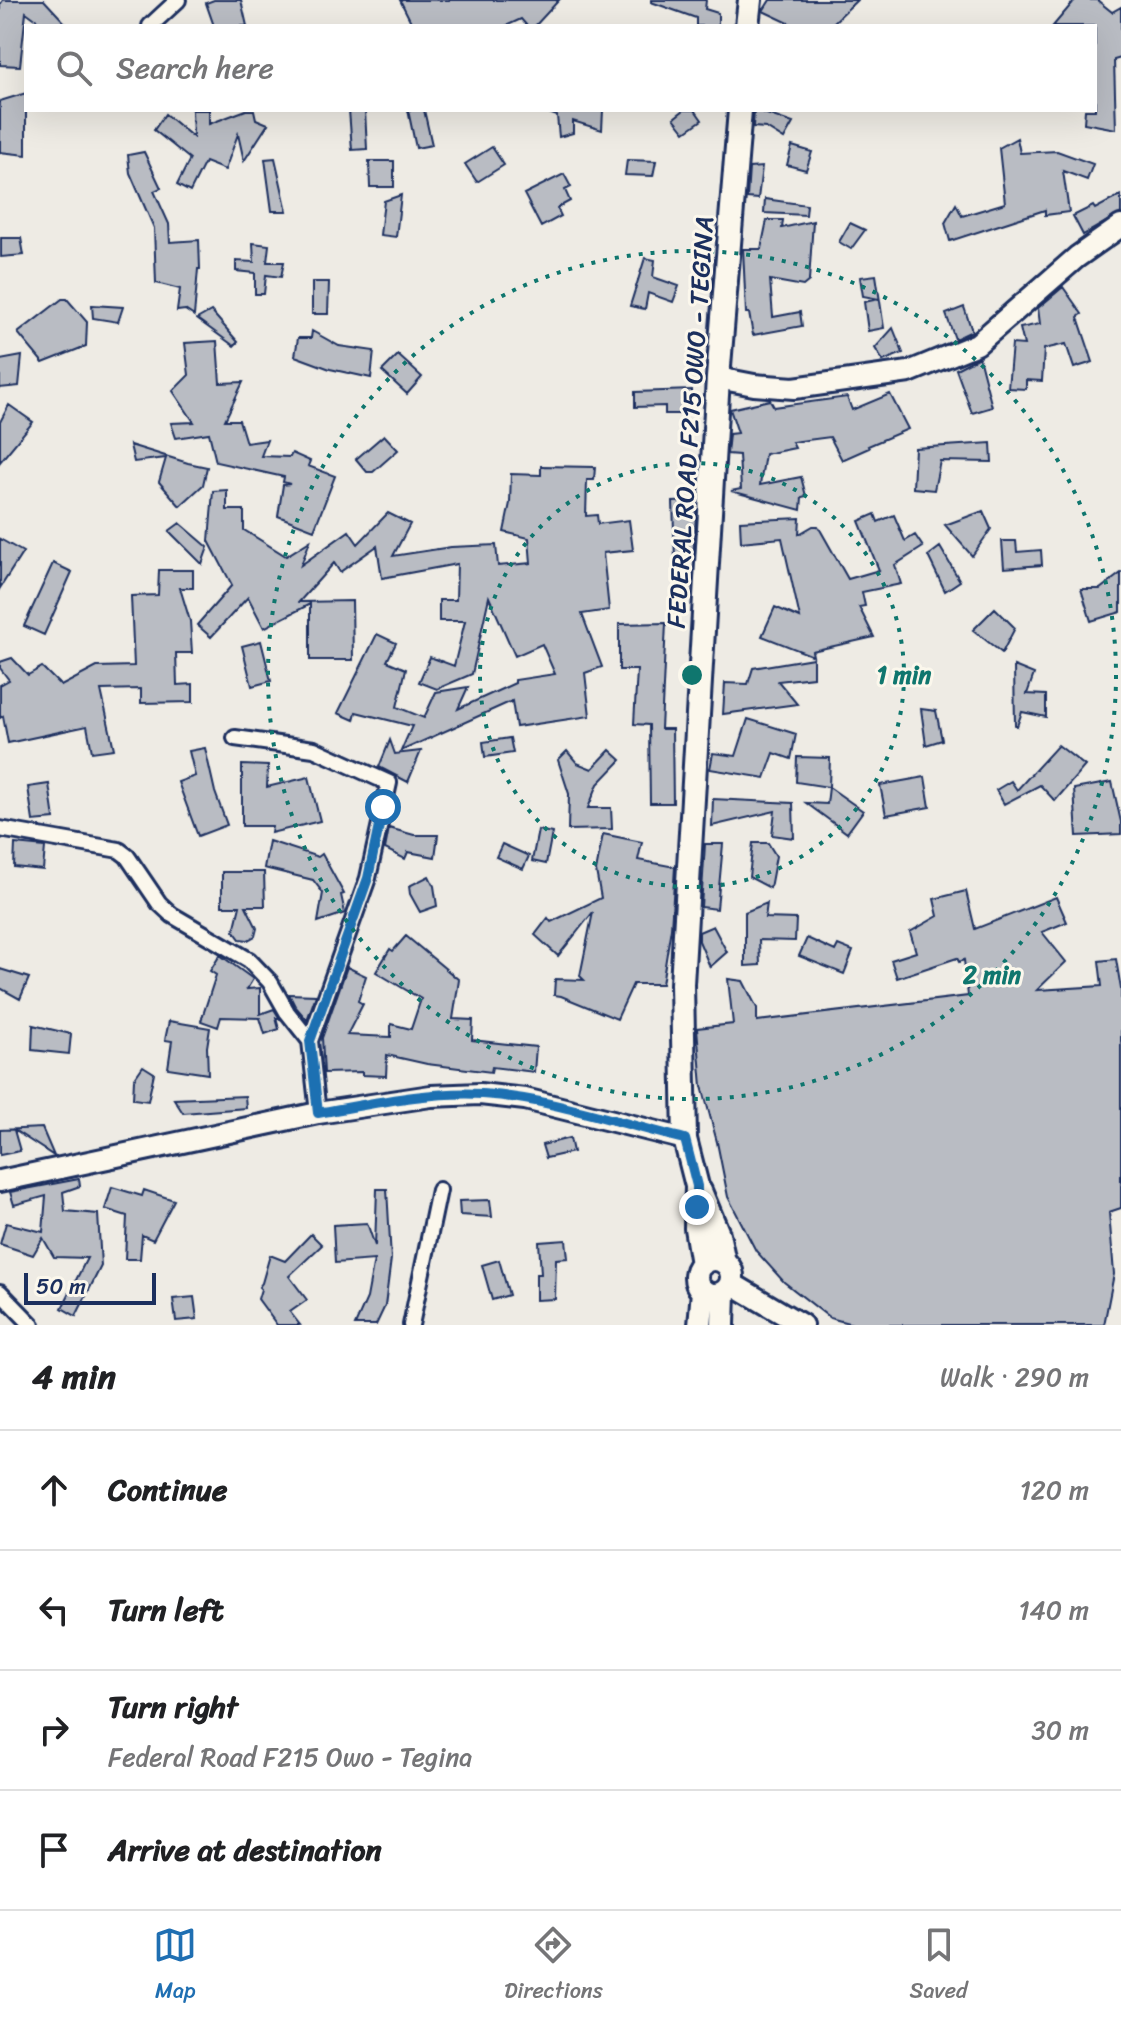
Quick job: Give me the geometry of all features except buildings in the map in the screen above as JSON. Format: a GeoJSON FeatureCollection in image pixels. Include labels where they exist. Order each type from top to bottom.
{"type":"FeatureCollection","features":[{"type":"Feature","properties":{"kind":"main road"},"geometry":{"type":"LineString","coordinates":[[747,24],[750,0]]}},
{"type":"Feature","properties":{"kind":"main road","name":"FEDERAL ROAD F215 OWO - TEGINA"},"geometry":{"type":"LineString","coordinates":[[723,1325],[717,1278],[696,1228],[697,1186],[685,1139],[682,984],[718,378],[740,112]]}},
{"type":"Feature","properties":{"kind":"main road"},"geometry":{"type":"LineString","coordinates":[[718,378],[794,388],[909,372],[977,344],[1077,257],[1121,226]]}},
{"type":"Feature","properties":{"kind":"main road"},"geometry":{"type":"LineString","coordinates":[[0,1181],[318,1113],[431,1096],[480,1094],[525,1099],[685,1139]]}},
{"type":"Feature","properties":{"kind":"main road"},"geometry":{"type":"LineString","coordinates":[[700,1325],[717,1278],[802,1325]]}},
{"type":"Feature","properties":{"kind":"street"},"geometry":{"type":"LineString","coordinates":[[152,24],[178,0]]}},
{"type":"Feature","properties":{"kind":"street"},"geometry":{"type":"LineString","coordinates":[[235,738],[314,749],[389,783],[368,878],[310,1041],[318,1113]]}},
{"type":"Feature","properties":{"kind":"street"},"geometry":{"type":"LineString","coordinates":[[0,829],[119,850],[127,856],[159,903],[172,915],[249,960],[270,982],[287,1012],[310,1041]]}},
{"type":"Feature","properties":{"kind":"street"},"geometry":{"type":"LineString","coordinates":[[411,1325],[439,1190]]}},
{"type":"Feature","properties":{"kind":"street"},"geometry":{"type":"LineString","coordinates":[[0,1292],[32,1325]]}},
{"type":"Feature","properties":{"kind":"route"},"geometry":{"type":"LineString","coordinates":[[383,807],[368,878],[310,1041],[318,1113],[431,1096],[480,1094],[525,1099],[685,1139],[697,1186],[697,1207]]}}]}
